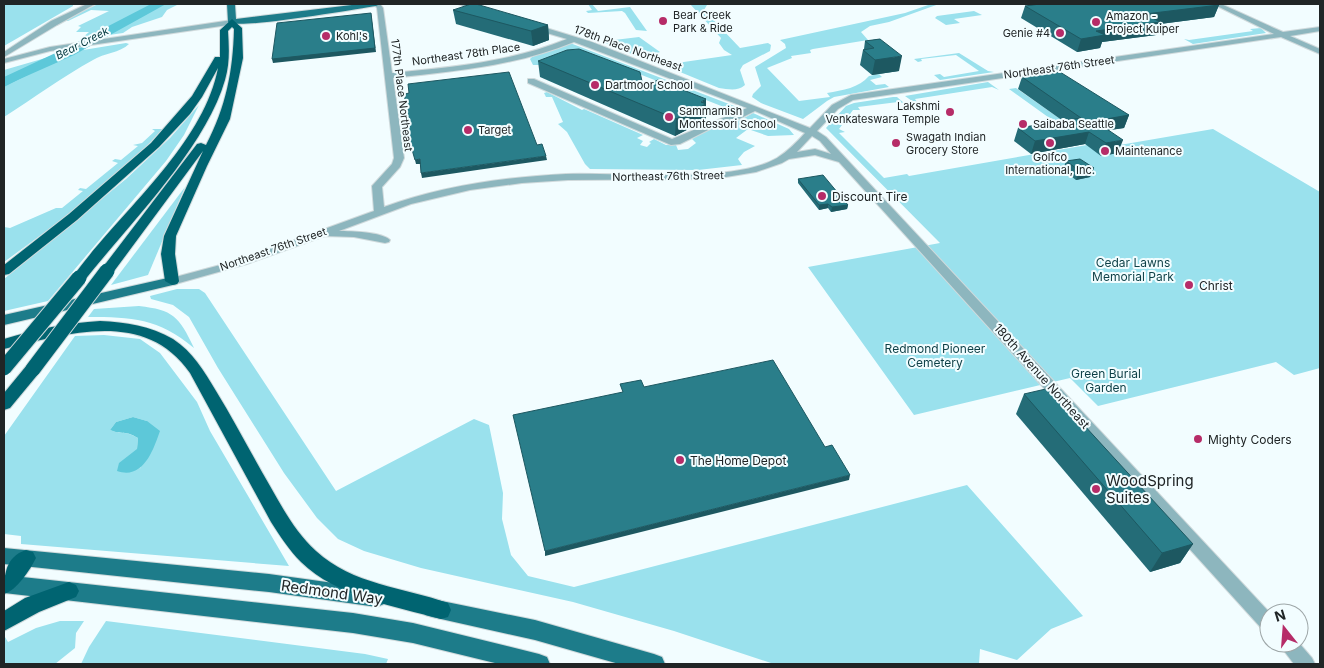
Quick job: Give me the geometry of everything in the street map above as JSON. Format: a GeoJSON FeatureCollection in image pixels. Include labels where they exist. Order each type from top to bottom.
{"type":"FeatureCollection","features":[{"type":"Feature","properties":{"kind":"highway"},"geometry":{"type":"LineString","coordinates":[[4,368],[176,159],[193,134],[206,112],[218,82],[225,56],[224,30],[232,22],[238,28],[239,48],[236,72],[225,119],[200,166],[170,236],[168,254],[172,281]]}},
{"type":"Feature","properties":{"kind":"highway"},"geometry":{"type":"LineString","coordinates":[[4,271],[80,211],[173,127],[197,97],[225,44]]}},
{"type":"Feature","properties":{"kind":"highway"},"geometry":{"type":"LineString","coordinates":[[4,404],[34,368],[194,158],[209,135],[230,93]]}},
{"type":"Feature","properties":{"kind":"highway"},"geometry":{"type":"LineString","coordinates":[[4,344],[70,328],[99,325],[126,326],[151,333],[171,344],[190,361],[217,404],[277,515],[294,539],[317,564],[342,580],[441,610]]}},
{"type":"Feature","properties":{"kind":"highway"},"geometry":{"type":"LineString","coordinates":[[4,584],[26,558]]}},
{"type":"Feature","properties":{"kind":"highway"},"geometry":{"type":"LineString","coordinates":[[4,622],[32,605],[69,590]]}},
{"type":"Feature","properties":{"kind":"main road"},"geometry":{"type":"LineString","coordinates":[[231,4],[232,22]]}},
{"type":"Feature","properties":{"kind":"main road"},"geometry":{"type":"LineString","coordinates":[[232,22],[349,4]]}},
{"type":"Feature","properties":{"kind":"main road"},"geometry":{"type":"LineString","coordinates":[[232,22],[377,4]]}},
{"type":"Feature","properties":{"kind":"main road","name":"Northeast 76th Street"},"geometry":{"type":"LineString","coordinates":[[4,320],[172,281]]}},
{"type":"Feature","properties":{"kind":"main road","name":"Redmond Way"},"geometry":{"type":"LineString","coordinates":[[4,556],[297,587],[441,610],[535,630],[654,664]]}},
{"type":"Feature","properties":{"kind":"main road","name":"Redmond Way"},"geometry":{"type":"LineString","coordinates":[[4,584],[353,622],[413,633],[539,664]]}},
{"type":"Feature","properties":{"kind":"street"},"geometry":{"type":"LineString","coordinates":[[4,55],[60,20],[92,4]]}},
{"type":"Feature","properties":{"kind":"street","name":"177th Place Northeast"},"geometry":{"type":"LineString","coordinates":[[377,4],[380,8],[399,158],[397,165],[377,186],[379,212]]}},
{"type":"Feature","properties":{"kind":"street"},"geometry":{"type":"LineString","coordinates":[[461,4],[488,12]]}},
{"type":"Feature","properties":{"kind":"street"},"geometry":{"type":"LineString","coordinates":[[1216,4],[1320,52]]}},
{"type":"Feature","properties":{"kind":"street"},"geometry":{"type":"LineString","coordinates":[[4,61],[50,49],[232,22]]}},
{"type":"Feature","properties":{"kind":"street","name":"178th Place Northeast"},"geometry":{"type":"LineString","coordinates":[[529,25],[570,38],[812,132]]}},
{"type":"Feature","properties":{"kind":"street","name":"Northeast 76th Street"},"geometry":{"type":"LineString","coordinates":[[172,281],[243,262],[314,235],[432,195],[498,182],[568,177],[714,176],[756,169],[786,157],[839,104],[858,97],[1320,29]]}},
{"type":"Feature","properties":{"kind":"street","name":"Northeast 78th Place"},"geometry":{"type":"LineString","coordinates":[[388,74],[496,63],[541,52],[570,38]]}},
{"type":"Feature","properties":{"kind":"street"},"geometry":{"type":"LineString","coordinates":[[25,41],[21,47],[25,50],[50,49]]}},
{"type":"Feature","properties":{"kind":"street"},"geometry":{"type":"LineString","coordinates":[[4,66],[96,42]]}},
{"type":"Feature","properties":{"kind":"street"},"geometry":{"type":"LineString","coordinates":[[531,81],[671,142],[677,142],[713,124],[730,120],[754,108]]}},
{"type":"Feature","properties":{"kind":"street","name":"180th Avenue Northeast"},"geometry":{"type":"LineString","coordinates":[[812,132],[828,144],[844,161],[1259,613]]}},
{"type":"Feature","properties":{"kind":"street"},"geometry":{"type":"LineString","coordinates":[[786,157],[815,152],[831,155],[844,161]]}},
{"type":"Feature","properties":{"kind":"street"},"geometry":{"type":"LineString","coordinates":[[314,235],[348,233],[385,240]]}},
{"type":"Feature","properties":{"kind":"street"},"geometry":{"type":"LineString","coordinates":[[1296,653],[1306,664]]}},
{"type":"Feature","properties":{"kind":"green space"},"geometry":{"type":"Polygon","coordinates":[[[4,4],[73,4],[73,6],[4,46],[4,4]]]}},
{"type":"Feature","properties":{"kind":"green space"},"geometry":{"type":"Polygon","coordinates":[[[98,4],[179,4],[167,10],[162,17],[132,27],[123,33],[81,39],[89,32],[76,32],[81,27],[78,26],[109,11],[91,10],[68,21],[63,21],[98,4]]]}},
{"type":"Feature","properties":{"kind":"green space"},"geometry":{"type":"Polygon","coordinates":[[[588,4],[592,4],[598,11],[630,7],[647,31],[636,30],[622,11],[588,13],[586,11],[592,10],[588,4]]]}},
{"type":"Feature","properties":{"kind":"green space"},"geometry":{"type":"Polygon","coordinates":[[[690,4],[707,5],[704,10],[740,48],[768,43],[771,45],[770,51],[743,65],[740,70],[745,85],[739,89],[719,88],[663,65],[732,55],[724,50],[719,43],[721,38],[690,4]]]}},
{"type":"Feature","properties":{"kind":"green space"},"geometry":{"type":"Polygon","coordinates":[[[931,4],[939,4],[889,22],[870,26],[861,32],[868,40],[813,49],[810,50],[811,53],[791,56],[792,58],[767,68],[799,101],[830,97],[827,93],[850,88],[869,76],[879,74],[882,77],[870,80],[876,85],[885,84],[889,87],[834,97],[803,119],[761,103],[752,97],[761,86],[755,67],[786,48],[785,44],[780,40],[905,13],[931,4]]]}},
{"type":"Feature","properties":{"kind":"green space"},"geometry":{"type":"Polygon","coordinates":[[[974,11],[982,15],[954,19],[960,23],[946,25],[935,18],[937,16],[974,11]]]}},
{"type":"Feature","properties":{"kind":"green space"},"geometry":{"type":"Polygon","coordinates":[[[1261,28],[1266,33],[1193,44],[1184,39],[1189,40],[1253,31],[1250,29],[1261,28]]]}},
{"type":"Feature","properties":{"kind":"green space"},"geometry":{"type":"Polygon","coordinates":[[[639,37],[660,52],[644,59],[605,43],[606,41],[639,37]]]}},
{"type":"Feature","properties":{"kind":"green space"},"geometry":{"type":"Polygon","coordinates":[[[570,43],[742,109],[733,113],[726,111],[729,109],[575,49],[542,62],[540,65],[533,65],[530,59],[570,43]]]}},
{"type":"Feature","properties":{"kind":"green space"},"geometry":{"type":"Polygon","coordinates":[[[129,44],[97,58],[59,80],[4,117],[4,70],[66,52],[58,56],[129,44]]]}},
{"type":"Feature","properties":{"kind":"green space"},"geometry":{"type":"Polygon","coordinates":[[[959,53],[988,71],[994,72],[940,80],[934,75],[940,74],[944,77],[979,71],[956,55],[921,59],[922,61],[918,62],[914,59],[959,53]]]}},
{"type":"Feature","properties":{"kind":"green space"},"geometry":{"type":"Polygon","coordinates":[[[988,82],[999,90],[992,87],[915,99],[917,102],[905,96],[988,82]]]}},
{"type":"Feature","properties":{"kind":"green space","name":"Cedar Lawns Memorial Park"},"geometry":{"type":"Polygon","coordinates":[[[1016,88],[1096,144],[1108,147],[1213,129],[1320,192],[1320,368],[1294,375],[1276,362],[1098,406],[1070,378],[914,415],[808,267],[940,243],[826,128],[846,106],[854,103],[897,97],[904,103],[898,102],[858,107],[860,110],[853,110],[839,129],[845,132],[839,133],[884,178],[907,174],[909,176],[1087,145],[1009,89],[1016,88]]]}},
{"type":"Feature","properties":{"kind":"green space"},"geometry":{"type":"Polygon","coordinates":[[[547,92],[582,110],[584,109],[643,135],[637,138],[643,141],[640,145],[647,147],[651,143],[649,142],[654,139],[666,145],[676,145],[678,150],[688,149],[696,143],[692,139],[717,124],[731,123],[753,113],[789,129],[794,135],[768,136],[748,129],[736,138],[755,146],[744,152],[738,159],[742,165],[698,170],[590,169],[585,164],[567,132],[558,124],[563,122],[552,97],[546,97],[544,93],[547,92]]]}},
{"type":"Feature","properties":{"kind":"green space"},"geometry":{"type":"Polygon","coordinates":[[[199,105],[184,135],[166,161],[48,301],[4,311],[4,279],[126,179],[170,138],[199,105]]]}},
{"type":"Feature","properties":{"kind":"green space"},"geometry":{"type":"Polygon","coordinates":[[[152,129],[163,129],[136,157],[71,213],[4,262],[4,227],[10,228],[56,208],[62,208],[83,191],[78,190],[80,188],[86,189],[118,163],[112,161],[115,159],[121,160],[138,146],[133,145],[142,143],[155,131],[152,129]]]}},
{"type":"Feature","properties":{"kind":"green space"},"geometry":{"type":"Polygon","coordinates":[[[185,187],[148,275],[111,285],[185,187]]]}},
{"type":"Feature","properties":{"kind":"green space"},"geometry":{"type":"Polygon","coordinates":[[[177,289],[199,289],[205,293],[336,491],[474,419],[489,425],[503,493],[502,519],[511,555],[528,576],[574,587],[967,485],[1083,616],[1051,629],[1017,660],[980,649],[979,664],[774,664],[674,631],[573,602],[421,568],[364,551],[338,539],[317,518],[284,473],[218,368],[189,317],[173,305],[151,299],[150,296],[177,289]]]}},
{"type":"Feature","properties":{"kind":"green space"},"geometry":{"type":"Polygon","coordinates":[[[139,306],[160,310],[174,316],[184,328],[194,348],[168,330],[144,321],[88,317],[94,309],[139,306]]]}},
{"type":"Feature","properties":{"kind":"green space"},"geometry":{"type":"Polygon","coordinates":[[[104,335],[140,339],[160,353],[197,402],[210,431],[289,566],[21,544],[21,536],[4,534],[4,436],[75,336],[104,335]],[[133,417],[116,422],[110,430],[138,438],[137,449],[140,469],[147,421],[133,417]]]}},
{"type":"Feature","properties":{"kind":"green space"},"geometry":{"type":"Polygon","coordinates":[[[60,621],[84,621],[76,633],[75,648],[55,664],[4,664],[5,637],[8,642],[36,628],[60,621]]]}},
{"type":"Feature","properties":{"kind":"green space"},"geometry":{"type":"Polygon","coordinates":[[[106,621],[365,654],[388,659],[386,664],[81,664],[89,647],[106,621]]]}},
{"type":"Feature","properties":{"kind":"shaded area"},"geometry":{"type":"Polygon","coordinates":[[[77,51],[4,87],[4,80],[66,52],[77,51]]]}},
{"type":"Feature","properties":{"kind":"shaded area"},"geometry":{"type":"Polygon","coordinates":[[[133,417],[147,421],[160,431],[146,462],[140,468],[126,473],[117,471],[119,463],[137,449],[138,438],[130,434],[110,430],[116,422],[133,417]]]}},
{"type":"Feature","properties":{"kind":"building"},"geometry":{"type":"Polygon","coordinates":[[[471,4],[548,25],[531,31],[453,10],[471,4]]]}},
{"type":"Feature","properties":{"kind":"building"},"geometry":{"type":"Polygon","coordinates":[[[1040,4],[1219,5],[1145,14],[1160,22],[1096,31],[1105,35],[1081,39],[1025,6],[1040,4]]]}},
{"type":"Feature","properties":{"kind":"building","name":"Kohl's"},"geometry":{"type":"Polygon","coordinates":[[[371,13],[375,48],[272,59],[277,23],[371,13]]]}},
{"type":"Feature","properties":{"kind":"building"},"geometry":{"type":"Polygon","coordinates":[[[880,39],[902,56],[875,60],[863,50],[874,48],[865,41],[880,39]]]}},
{"type":"Feature","properties":{"kind":"building"},"geometry":{"type":"Polygon","coordinates":[[[579,49],[640,72],[643,86],[658,80],[706,99],[701,102],[706,104],[676,119],[538,61],[567,50],[579,49]]]}},
{"type":"Feature","properties":{"kind":"building","name":"Target"},"geometry":{"type":"Polygon","coordinates":[[[509,72],[537,145],[542,144],[546,156],[421,173],[420,159],[415,160],[404,122],[405,94],[409,93],[408,84],[509,72]]]}},
{"type":"Feature","properties":{"kind":"building"},"geometry":{"type":"Polygon","coordinates":[[[1060,72],[1129,115],[1095,121],[1123,140],[1106,143],[1089,132],[1035,141],[1018,128],[1081,118],[1022,77],[1060,72]]]}},
{"type":"Feature","properties":{"kind":"building"},"geometry":{"type":"Polygon","coordinates":[[[1080,159],[1094,168],[1080,171],[1066,161],[1080,159]]]}},
{"type":"Feature","properties":{"kind":"building","name":"Discount Tire"},"geometry":{"type":"Polygon","coordinates":[[[823,175],[848,205],[832,207],[828,204],[819,205],[798,179],[823,175]]]}},
{"type":"Feature","properties":{"kind":"building","name":"The Home Depot"},"geometry":{"type":"Polygon","coordinates":[[[773,360],[825,447],[832,445],[850,475],[545,551],[513,415],[623,392],[620,384],[641,380],[644,387],[773,360]]]}},
{"type":"Feature","properties":{"kind":"building"},"geometry":{"type":"Polygon","coordinates":[[[1050,388],[1193,544],[1162,553],[1024,394],[1050,388]]]}},
{"type":"Feature","properties":{"kind":"waterway","name":"Bear Creek"},"geometry":{"type":"LineString","coordinates":[[4,82],[69,52],[160,4]]}},
{"type":"Feature","properties":{"kind":"place","name":"Bear Creek Park & Ride"},"geometry":{"type":"Point","coordinates":[663,21]}},
{"type":"Feature","properties":{"kind":"place","name":"Amazon - Project Kuiper"},"geometry":{"type":"Point","coordinates":[1096,22]}},
{"type":"Feature","properties":{"kind":"place","name":"Genie #4"},"geometry":{"type":"Point","coordinates":[1060,33]}},
{"type":"Feature","properties":{"kind":"place","name":"Kohl's"},"geometry":{"type":"Point","coordinates":[326,36]}},
{"type":"Feature","properties":{"kind":"place","name":"Dartmoor School"},"geometry":{"type":"Point","coordinates":[595,85]}},
{"type":"Feature","properties":{"kind":"place","name":"Lakshmi Venkateswara Temple"},"geometry":{"type":"Point","coordinates":[950,112]}},
{"type":"Feature","properties":{"kind":"place","name":"Sammamish Montessori School"},"geometry":{"type":"Point","coordinates":[669,117]}},
{"type":"Feature","properties":{"kind":"place","name":"Saibaba Seattle"},"geometry":{"type":"Point","coordinates":[1023,124]}},
{"type":"Feature","properties":{"kind":"place","name":"Target"},"geometry":{"type":"Point","coordinates":[468,130]}},
{"type":"Feature","properties":{"kind":"place","name":"Swagath Indian Grocery Store"},"geometry":{"type":"Point","coordinates":[896,143]}},
{"type":"Feature","properties":{"kind":"place","name":"Golfco International, Inc."},"geometry":{"type":"Point","coordinates":[1050,143]}},
{"type":"Feature","properties":{"kind":"place","name":"Maintenance"},"geometry":{"type":"Point","coordinates":[1105,151]}},
{"type":"Feature","properties":{"kind":"place","name":"Discount Tire"},"geometry":{"type":"Point","coordinates":[822,196]}},
{"type":"Feature","properties":{"kind":"place","name":"Christ"},"geometry":{"type":"Point","coordinates":[1189,285]}},
{"type":"Feature","properties":{"kind":"place","name":"Mighty Coders"},"geometry":{"type":"Point","coordinates":[1198,439]}},
{"type":"Feature","properties":{"kind":"place","name":"The Home Depot"},"geometry":{"type":"Point","coordinates":[680,460]}},
{"type":"Feature","properties":{"kind":"place","name":"WoodSpring Suites"},"geometry":{"type":"Point","coordinates":[1096,489]}},
{"type":"Feature","properties":{"kind":"park label","name":"Redmond Pioneer Cemetery"},"geometry":{"type":"Point","coordinates":[935,355]}},
{"type":"Feature","properties":{"kind":"park label","name":"Green Burial Garden"},"geometry":{"type":"Point","coordinates":[1106,380]}}]}
